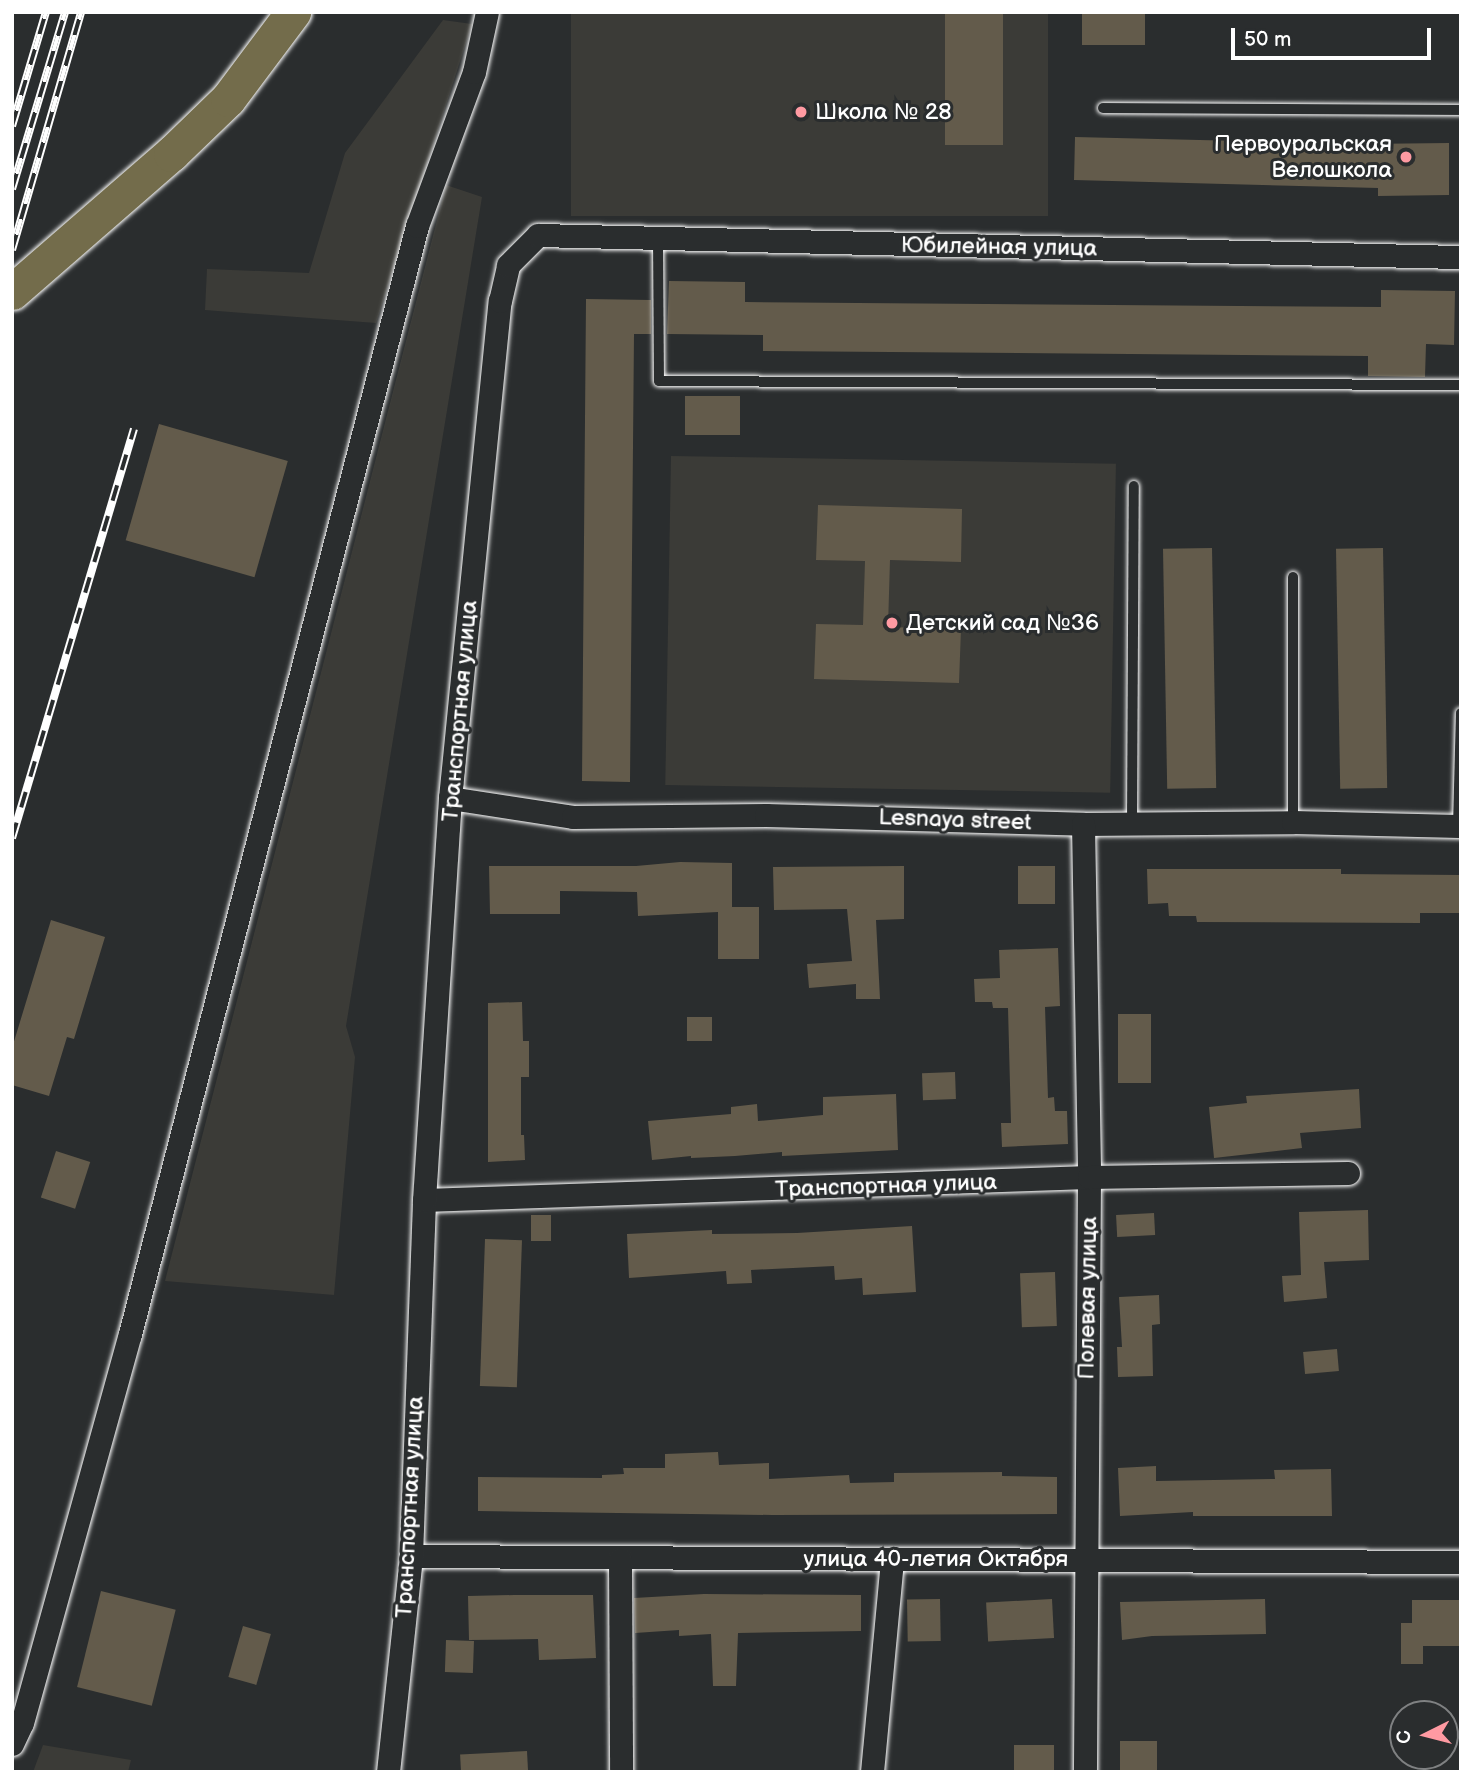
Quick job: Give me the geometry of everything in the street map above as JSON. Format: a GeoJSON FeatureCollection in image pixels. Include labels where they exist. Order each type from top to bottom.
{"type":"FeatureCollection","features":[{"type":"Feature","properties":{"kind":"main road"},"geometry":{"type":"LineString","coordinates":[[12,292],[228,99],[293,12]]}},
{"type":"Feature","properties":{"kind":"street"},"geometry":{"type":"LineString","coordinates":[[12,1744],[22,1723],[130,1334],[417,226],[474,72],[487,12]]}},
{"type":"Feature","properties":{"kind":"street","name":"Юбилейная улица"},"geometry":{"type":"LineString","coordinates":[[538,234],[1461,257]]}},
{"type":"Feature","properties":{"kind":"street","name":"Транспортная улица"},"geometry":{"type":"LineString","coordinates":[[388,1772],[411,1556],[424,1200],[450,798],[500,301],[508,265],[538,234]]}},
{"type":"Feature","properties":{"kind":"street","name":"Lesnaya street"},"geometry":{"type":"LineString","coordinates":[[450,798],[573,817],[766,815],[1083,824],[1293,822],[1460,826]]}},
{"type":"Feature","properties":{"kind":"street","name":"Полевая улица"},"geometry":{"type":"LineString","coordinates":[[1083,824],[1089,1177],[1085,1772]]}},
{"type":"Feature","properties":{"kind":"street","name":"Транспортная улица"},"geometry":{"type":"LineString","coordinates":[[424,1200],[1089,1177],[1348,1173]]}},
{"type":"Feature","properties":{"kind":"street","name":"улица 40-летия Октября"},"geometry":{"type":"LineString","coordinates":[[411,1556],[1461,1562]]}},
{"type":"Feature","properties":{"kind":"street"},"geometry":{"type":"LineString","coordinates":[[620,1559],[621,1772]]}},
{"type":"Feature","properties":{"kind":"street"},"geometry":{"type":"LineString","coordinates":[[872,1772],[892,1559]]}},
{"type":"Feature","properties":{"kind":"lane"},"geometry":{"type":"LineString","coordinates":[[1103,108],[1461,110]]}},
{"type":"Feature","properties":{"kind":"lane"},"geometry":{"type":"LineString","coordinates":[[658,239],[659,381],[1461,385]]}},
{"type":"Feature","properties":{"kind":"lane"},"geometry":{"type":"LineString","coordinates":[[1132,823],[1134,486]]}},
{"type":"Feature","properties":{"kind":"lane"},"geometry":{"type":"LineString","coordinates":[[1293,577],[1293,822]]}},
{"type":"Feature","properties":{"kind":"lane"},"geometry":{"type":"LineString","coordinates":[[1460,826],[1461,712]]}},
{"type":"Feature","properties":{"kind":"shaded area","name":"Школа № 28"},"geometry":{"type":"Polygon","coordinates":[[[571,12],[1048,12],[1048,216],[571,216],[571,12]]]}},
{"type":"Feature","properties":{"kind":"shaded area"},"geometry":{"type":"Polygon","coordinates":[[[443,20],[472,24],[376,323],[205,310],[207,269],[309,273],[345,153],[443,20]]]}},
{"type":"Feature","properties":{"kind":"shaded area"},"geometry":{"type":"Polygon","coordinates":[[[446,185],[482,197],[346,1026],[355,1057],[334,1295],[165,1281],[446,185]]]}},
{"type":"Feature","properties":{"kind":"shaded area","name":"Детский сад №36"},"geometry":{"type":"Polygon","coordinates":[[[671,456],[1116,464],[1110,793],[665,785],[671,456]]]}},
{"type":"Feature","properties":{"kind":"shaded area"},"geometry":{"type":"Polygon","coordinates":[[[43,1745],[131,1760],[128,1772],[33,1772],[43,1745]]]}},
{"type":"Feature","properties":{"kind":"building"},"geometry":{"type":"Polygon","coordinates":[[[945,12],[1003,12],[1003,145],[945,145],[945,12]]]}},
{"type":"Feature","properties":{"kind":"building"},"geometry":{"type":"Polygon","coordinates":[[[1082,12],[1145,12],[1145,45],[1082,45],[1082,12]]]}},
{"type":"Feature","properties":{"kind":"building"},"geometry":{"type":"Polygon","coordinates":[[[1075,137],[1363,144],[1449,143],[1449,195],[1378,196],[1378,188],[1074,180],[1075,137]]]}},
{"type":"Feature","properties":{"kind":"building"},"geometry":{"type":"Polygon","coordinates":[[[669,281],[745,282],[745,302],[1381,307],[1381,290],[1455,291],[1454,345],[1426,344],[1425,377],[1368,376],[1368,356],[763,351],[763,335],[667,334],[669,281]]]}},
{"type":"Feature","properties":{"kind":"building"},"geometry":{"type":"Polygon","coordinates":[[[586,299],[651,300],[651,334],[634,334],[630,782],[582,781],[586,299]]]}},
{"type":"Feature","properties":{"kind":"building"},"geometry":{"type":"Polygon","coordinates":[[[685,396],[740,396],[740,435],[685,435],[685,396]]]}},
{"type":"Feature","properties":{"kind":"building"},"geometry":{"type":"Polygon","coordinates":[[[159,424],[288,461],[254,577],[126,540],[159,424]]]}},
{"type":"Feature","properties":{"kind":"building"},"geometry":{"type":"Polygon","coordinates":[[[818,505],[962,509],[961,562],[890,560],[888,627],[961,629],[959,683],[814,679],[816,624],[863,625],[865,561],[816,560],[818,505]]]}},
{"type":"Feature","properties":{"kind":"building"},"geometry":{"type":"Polygon","coordinates":[[[1212,548],[1216,788],[1167,789],[1163,549],[1212,548]]]}},
{"type":"Feature","properties":{"kind":"building"},"geometry":{"type":"Polygon","coordinates":[[[1383,548],[1387,788],[1340,789],[1336,549],[1383,548]]]}},
{"type":"Feature","properties":{"kind":"building"},"geometry":{"type":"Polygon","coordinates":[[[680,862],[732,863],[732,907],[759,907],[759,959],[718,959],[718,912],[638,916],[637,892],[560,891],[560,914],[490,914],[489,866],[636,866],[680,862]]]}},
{"type":"Feature","properties":{"kind":"building"},"geometry":{"type":"Polygon","coordinates":[[[904,866],[904,919],[876,920],[880,999],[856,999],[856,984],[809,988],[807,964],[852,961],[847,909],[774,910],[773,867],[904,866]]]}},
{"type":"Feature","properties":{"kind":"building"},"geometry":{"type":"Polygon","coordinates":[[[1018,866],[1055,866],[1055,904],[1018,904],[1018,866]]]}},
{"type":"Feature","properties":{"kind":"building"},"geometry":{"type":"Polygon","coordinates":[[[1147,869],[1341,869],[1341,874],[1461,875],[1461,913],[1420,913],[1420,923],[1197,922],[1196,916],[1169,916],[1168,903],[1148,904],[1147,869]]]}},
{"type":"Feature","properties":{"kind":"building"},"geometry":{"type":"Polygon","coordinates":[[[51,920],[105,937],[74,1039],[67,1037],[49,1096],[12,1085],[12,1048],[51,920]]]}},
{"type":"Feature","properties":{"kind":"building"},"geometry":{"type":"Polygon","coordinates":[[[1058,948],[1060,1006],[1045,1007],[1048,1098],[1054,1097],[1055,1111],[1067,1111],[1068,1144],[1002,1147],[1001,1123],[1011,1123],[1008,1008],[993,1008],[992,1002],[975,1002],[974,979],[1000,978],[999,950],[1058,948]]]}},
{"type":"Feature","properties":{"kind":"building"},"geometry":{"type":"Polygon","coordinates":[[[522,1002],[523,1041],[529,1041],[529,1077],[521,1077],[521,1135],[524,1135],[525,1160],[488,1162],[488,1003],[522,1002]]]}},
{"type":"Feature","properties":{"kind":"building"},"geometry":{"type":"Polygon","coordinates":[[[1118,1014],[1151,1014],[1151,1083],[1118,1083],[1118,1014]]]}},
{"type":"Feature","properties":{"kind":"building"},"geometry":{"type":"Polygon","coordinates":[[[687,1017],[712,1017],[712,1041],[687,1041],[687,1017]]]}},
{"type":"Feature","properties":{"kind":"building"},"geometry":{"type":"Polygon","coordinates":[[[955,1072],[956,1099],[923,1100],[922,1073],[955,1072]]]}},
{"type":"Feature","properties":{"kind":"building"},"geometry":{"type":"Polygon","coordinates":[[[1359,1089],[1361,1128],[1300,1133],[1302,1148],[1214,1158],[1209,1107],[1247,1103],[1246,1096],[1359,1089]]]}},
{"type":"Feature","properties":{"kind":"building"},"geometry":{"type":"Polygon","coordinates":[[[896,1094],[898,1150],[782,1156],[782,1152],[652,1160],[648,1121],[731,1114],[731,1107],[757,1104],[758,1121],[823,1115],[823,1097],[896,1094]]]}},
{"type":"Feature","properties":{"kind":"building"},"geometry":{"type":"Polygon","coordinates":[[[56,1151],[90,1162],[75,1209],[41,1198],[56,1151]]]}},
{"type":"Feature","properties":{"kind":"building"},"geometry":{"type":"Polygon","coordinates":[[[1368,1210],[1369,1260],[1324,1262],[1327,1298],[1284,1302],[1282,1276],[1301,1275],[1299,1212],[1368,1210]]]}},
{"type":"Feature","properties":{"kind":"building"},"geometry":{"type":"Polygon","coordinates":[[[1154,1213],[1155,1235],[1117,1237],[1116,1215],[1154,1213]]]}},
{"type":"Feature","properties":{"kind":"building"},"geometry":{"type":"Polygon","coordinates":[[[531,1215],[551,1215],[551,1241],[531,1241],[531,1215]]]}},
{"type":"Feature","properties":{"kind":"building"},"geometry":{"type":"Polygon","coordinates":[[[912,1226],[916,1292],[863,1295],[862,1278],[835,1280],[834,1266],[751,1270],[752,1283],[727,1284],[726,1271],[629,1278],[627,1234],[712,1230],[712,1234],[797,1233],[912,1226]]]}},
{"type":"Feature","properties":{"kind":"building"},"geometry":{"type":"Polygon","coordinates":[[[485,1239],[522,1240],[517,1387],[480,1386],[485,1239]]]}},
{"type":"Feature","properties":{"kind":"building"},"geometry":{"type":"Polygon","coordinates":[[[1055,1272],[1057,1326],[1022,1327],[1020,1273],[1055,1272]]]}},
{"type":"Feature","properties":{"kind":"building"},"geometry":{"type":"Polygon","coordinates":[[[1159,1295],[1160,1324],[1152,1325],[1153,1376],[1118,1377],[1117,1347],[1122,1347],[1119,1297],[1159,1295]]]}},
{"type":"Feature","properties":{"kind":"building"},"geometry":{"type":"Polygon","coordinates":[[[1337,1349],[1339,1371],[1305,1374],[1303,1352],[1337,1349]]]}},
{"type":"Feature","properties":{"kind":"building"},"geometry":{"type":"Polygon","coordinates":[[[718,1452],[719,1465],[769,1463],[769,1479],[849,1475],[850,1483],[894,1482],[894,1473],[1002,1472],[1002,1476],[1057,1477],[1057,1514],[772,1515],[478,1511],[478,1477],[602,1478],[602,1475],[624,1474],[623,1468],[665,1468],[665,1454],[718,1452]]]}},
{"type":"Feature","properties":{"kind":"building"},"geometry":{"type":"Polygon","coordinates":[[[1156,1466],[1156,1481],[1275,1479],[1274,1470],[1331,1469],[1332,1516],[1193,1516],[1193,1512],[1120,1516],[1118,1468],[1156,1466]]]}},
{"type":"Feature","properties":{"kind":"building"},"geometry":{"type":"Polygon","coordinates":[[[101,1591],[176,1610],[152,1706],[77,1687],[101,1591]]]}},
{"type":"Feature","properties":{"kind":"building"},"geometry":{"type":"Polygon","coordinates":[[[704,1594],[861,1595],[861,1631],[738,1633],[736,1686],[713,1686],[711,1634],[679,1636],[679,1630],[635,1633],[634,1598],[704,1594]]]}},
{"type":"Feature","properties":{"kind":"building"},"geometry":{"type":"Polygon","coordinates":[[[593,1595],[596,1658],[539,1660],[538,1639],[469,1640],[468,1596],[593,1595]]]}},
{"type":"Feature","properties":{"kind":"building"},"geometry":{"type":"Polygon","coordinates":[[[940,1599],[941,1641],[908,1642],[907,1600],[940,1599]]]}},
{"type":"Feature","properties":{"kind":"building"},"geometry":{"type":"Polygon","coordinates":[[[1052,1599],[1054,1638],[988,1641],[986,1602],[1052,1599]]]}},
{"type":"Feature","properties":{"kind":"building"},"geometry":{"type":"Polygon","coordinates":[[[1265,1599],[1266,1634],[1152,1636],[1122,1640],[1120,1602],[1265,1599]]]}},
{"type":"Feature","properties":{"kind":"building"},"geometry":{"type":"Polygon","coordinates":[[[1412,1600],[1461,1600],[1461,1646],[1423,1646],[1423,1664],[1401,1664],[1401,1623],[1412,1623],[1412,1600]]]}},
{"type":"Feature","properties":{"kind":"building"},"geometry":{"type":"Polygon","coordinates":[[[243,1626],[271,1634],[256,1685],[228,1677],[243,1626]]]}},
{"type":"Feature","properties":{"kind":"building"},"geometry":{"type":"Polygon","coordinates":[[[446,1640],[474,1641],[473,1673],[445,1672],[446,1640]]]}},
{"type":"Feature","properties":{"kind":"building"},"geometry":{"type":"Polygon","coordinates":[[[1120,1741],[1157,1741],[1157,1772],[1120,1772],[1120,1741]]]}},
{"type":"Feature","properties":{"kind":"building"},"geometry":{"type":"Polygon","coordinates":[[[1014,1745],[1054,1745],[1054,1772],[1014,1772],[1014,1745]]]}},
{"type":"Feature","properties":{"kind":"building"},"geometry":{"type":"Polygon","coordinates":[[[527,1751],[528,1772],[461,1772],[460,1755],[527,1751]]]}},
{"type":"Feature","properties":{"kind":"railway"},"geometry":{"type":"LineString","coordinates":[[12,126],[46,12]]}},
{"type":"Feature","properties":{"kind":"railway"},"geometry":{"type":"LineString","coordinates":[[12,189],[65,12]]}},
{"type":"Feature","properties":{"kind":"railway"},"geometry":{"type":"LineString","coordinates":[[12,250],[81,12]]}},
{"type":"Feature","properties":{"kind":"railway"},"geometry":{"type":"LineString","coordinates":[[12,838],[134,429]]}},
{"type":"Feature","properties":{"kind":"place","name":"Школа № 28"},"geometry":{"type":"Point","coordinates":[801,112]}},
{"type":"Feature","properties":{"kind":"place","name":"Первоуральская Велошкола"},"geometry":{"type":"Point","coordinates":[1406,157]}},
{"type":"Feature","properties":{"kind":"place","name":"Детский сад №36"},"geometry":{"type":"Point","coordinates":[892,623]}}]}
